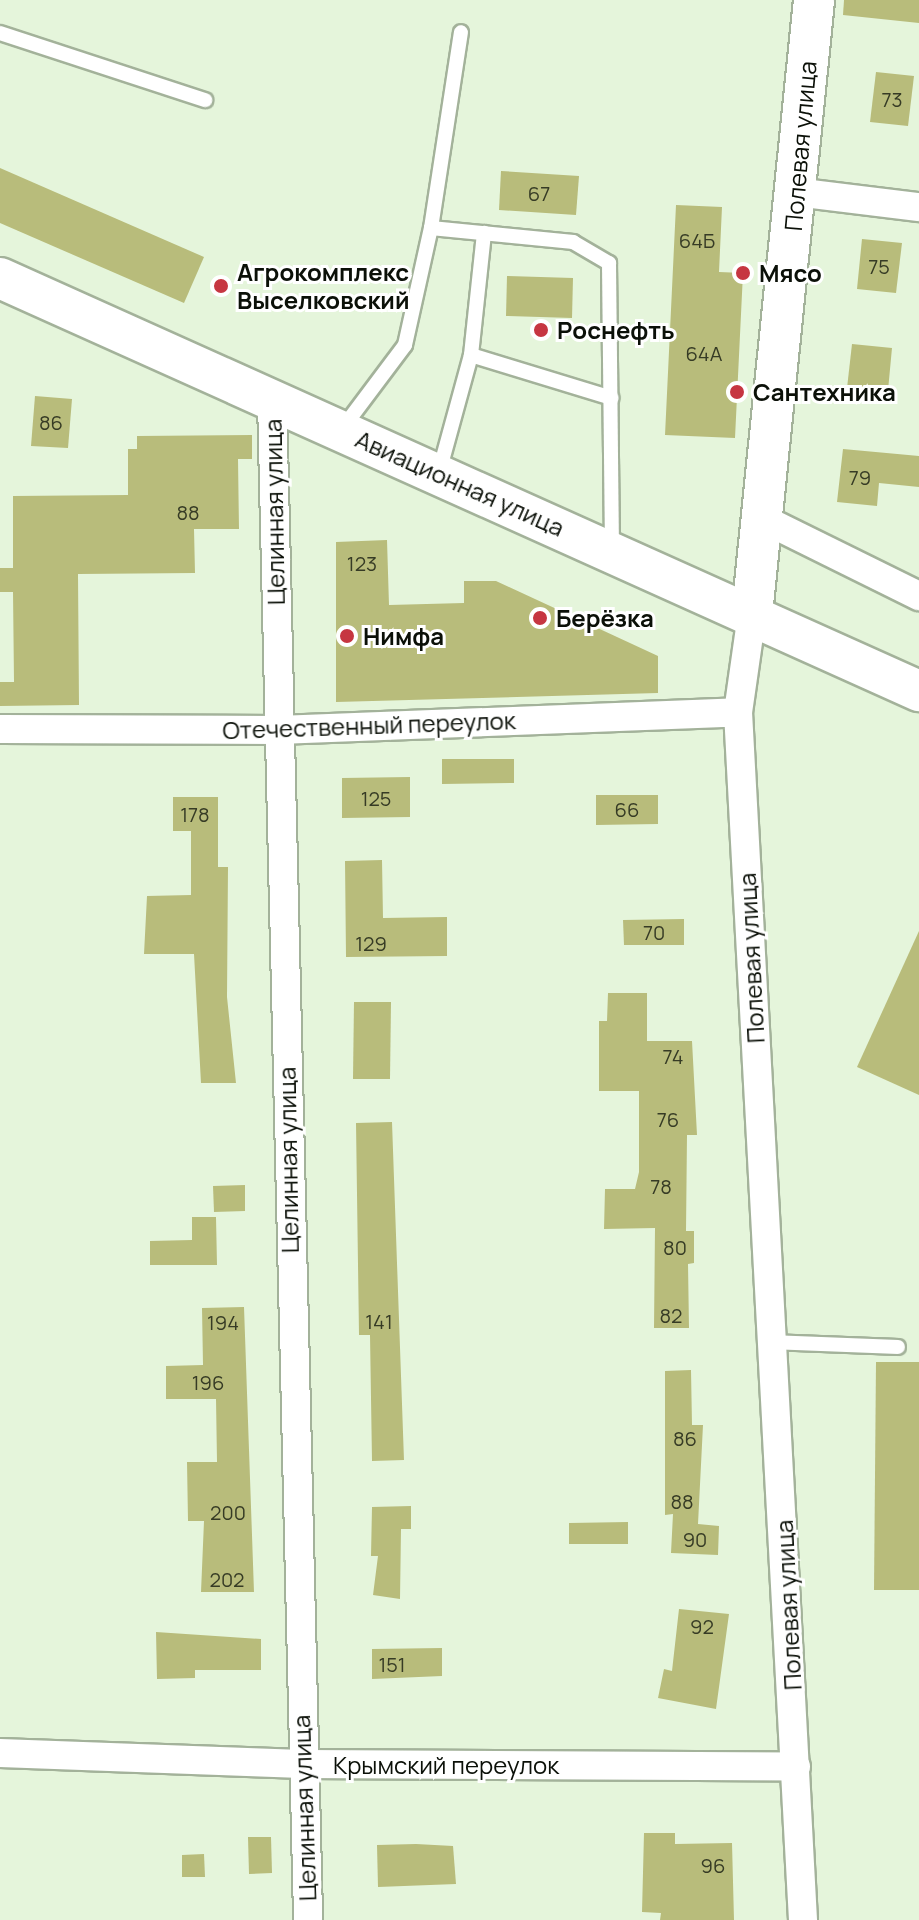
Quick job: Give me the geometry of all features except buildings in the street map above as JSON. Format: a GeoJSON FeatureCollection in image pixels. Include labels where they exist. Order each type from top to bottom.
{"type":"FeatureCollection","features":[{"type":"Feature","properties":{"kind":"main road","name":"Полевая улица"},"geometry":{"type":"LineString","coordinates":[[752,614],[765,520],[814,0]]}},
{"type":"Feature","properties":{"kind":"main road","name":"Авиационная улица"},"geometry":{"type":"LineString","coordinates":[[0,278],[919,691]]}},
{"type":"Feature","properties":{"kind":"street"},"geometry":{"type":"LineString","coordinates":[[796,192],[919,207]]}},
{"type":"Feature","properties":{"kind":"street","name":"Целинная улица"},"geometry":{"type":"LineString","coordinates":[[272,400],[308,1920]]}},
{"type":"Feature","properties":{"kind":"street"},"geometry":{"type":"LineString","coordinates":[[765,520],[919,596]]}},
{"type":"Feature","properties":{"kind":"street","name":"Полевая улица"},"geometry":{"type":"LineString","coordinates":[[752,614],[738,712],[803,1920]]}},
{"type":"Feature","properties":{"kind":"street","name":"Отечественный переулок"},"geometry":{"type":"LineString","coordinates":[[0,729],[278,730],[738,712]]}},
{"type":"Feature","properties":{"kind":"street","name":"Крымский переулок"},"geometry":{"type":"LineString","coordinates":[[0,1753],[302,1764],[796,1767]]}},
{"type":"Feature","properties":{"kind":"lane"},"geometry":{"type":"LineString","coordinates":[[341,430],[405,345],[431,228],[461,32]]}},
{"type":"Feature","properties":{"kind":"lane"},"geometry":{"type":"LineString","coordinates":[[0,33],[205,100]]}},
{"type":"Feature","properties":{"kind":"lane"},"geometry":{"type":"LineString","coordinates":[[431,228],[573,242],[609,263],[612,551]]}},
{"type":"Feature","properties":{"kind":"lane"},"geometry":{"type":"LineString","coordinates":[[438,474],[471,355],[484,233]]}},
{"type":"Feature","properties":{"kind":"lane"},"geometry":{"type":"LineString","coordinates":[[471,355],[612,398]]}},
{"type":"Feature","properties":{"kind":"lane"},"geometry":{"type":"LineString","coordinates":[[770,1342],[898,1347]]}},
{"type":"Feature","properties":{"kind":"place","name":"Мясо"},"geometry":{"type":"Point","coordinates":[743,273]}},
{"type":"Feature","properties":{"kind":"place","name":"Агрокомплекс Выселковский"},"geometry":{"type":"Point","coordinates":[221,286]}},
{"type":"Feature","properties":{"kind":"place","name":"Роснефть"},"geometry":{"type":"Point","coordinates":[541,330]}},
{"type":"Feature","properties":{"kind":"place","name":"Сантехника"},"geometry":{"type":"Point","coordinates":[737,392]}},
{"type":"Feature","properties":{"kind":"place","name":"Берёзка"},"geometry":{"type":"Point","coordinates":[540,618]}},
{"type":"Feature","properties":{"kind":"place","name":"Нимфа"},"geometry":{"type":"Point","coordinates":[347,636]}}]}
